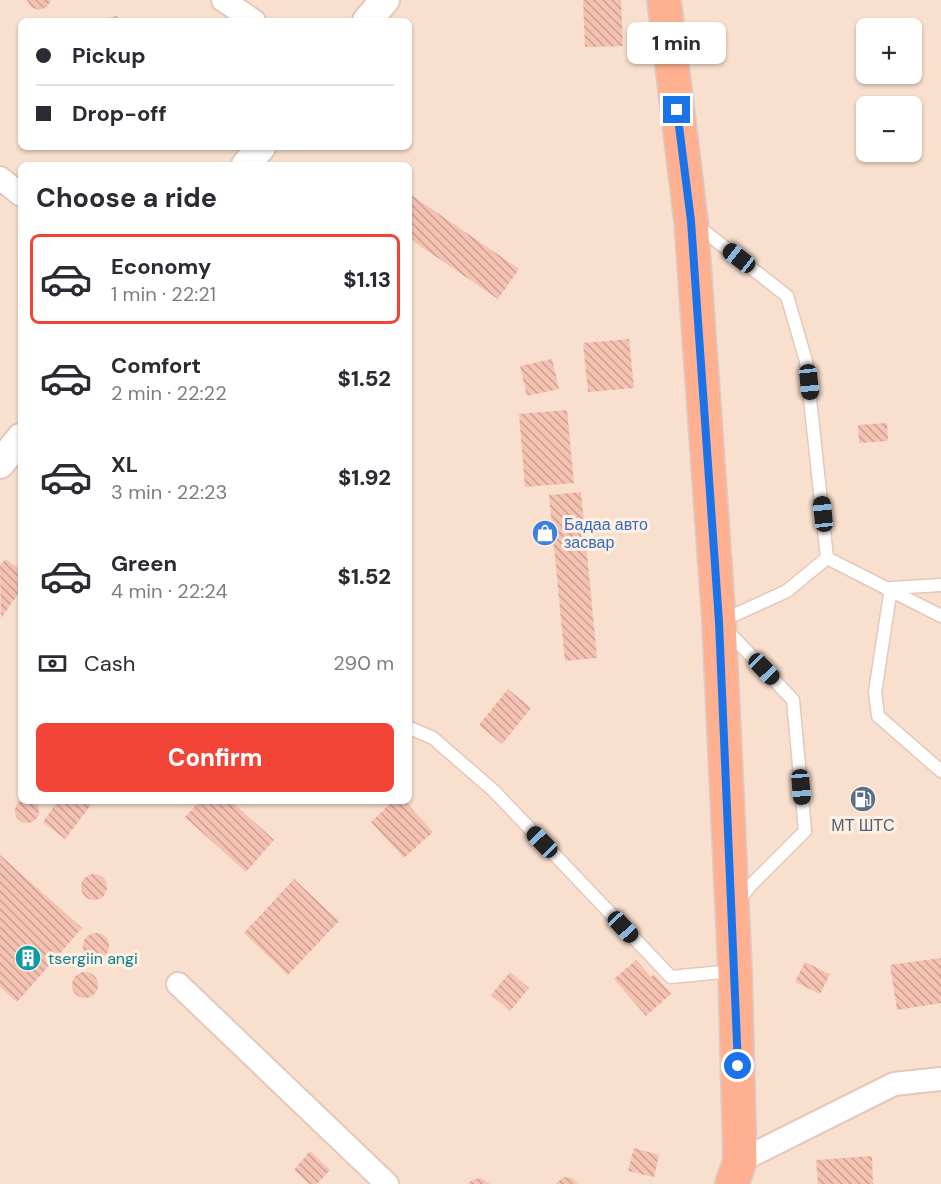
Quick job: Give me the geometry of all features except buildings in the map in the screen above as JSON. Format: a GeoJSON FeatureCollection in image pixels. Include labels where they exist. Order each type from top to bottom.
{"type":"FeatureCollection","features":[{"type":"Feature","properties":{"kind":"highway"},"geometry":{"type":"LineString","coordinates":[[664,0],[691,221],[719,622],[735,971],[736,1172]]}},
{"type":"Feature","properties":{"kind":"street"},"geometry":{"type":"LineString","coordinates":[[223,0],[250,18]]}},
{"type":"Feature","properties":{"kind":"street"},"geometry":{"type":"LineString","coordinates":[[370,18],[385,0]]}},
{"type":"Feature","properties":{"kind":"street"},"geometry":{"type":"LineString","coordinates":[[248,162],[258,150]]}},
{"type":"Feature","properties":{"kind":"street"},"geometry":{"type":"LineString","coordinates":[[0,178],[18,193]]}},
{"type":"Feature","properties":{"kind":"street"},"geometry":{"type":"LineString","coordinates":[[0,464],[18,442]]}},
{"type":"Feature","properties":{"kind":"street"},"geometry":{"type":"LineString","coordinates":[[178,984],[387,1184]]}},
{"type":"Feature","properties":{"kind":"street"},"geometry":{"type":"LineString","coordinates":[[736,1172],[894,1084],[941,1079]]}},
{"type":"Feature","properties":{"kind":"lane"},"geometry":{"type":"LineString","coordinates":[[691,221],[787,296],[806,361],[827,558]]}},
{"type":"Feature","properties":{"kind":"lane"},"geometry":{"type":"LineString","coordinates":[[827,558],[891,588],[941,616]]}},
{"type":"Feature","properties":{"kind":"lane"},"geometry":{"type":"LineString","coordinates":[[731,913],[750,886],[805,831],[793,700],[719,622],[787,591],[827,558]]}},
{"type":"Feature","properties":{"kind":"lane"},"geometry":{"type":"LineString","coordinates":[[891,588],[941,585]]}},
{"type":"Feature","properties":{"kind":"lane"},"geometry":{"type":"LineString","coordinates":[[891,588],[875,692],[878,716],[941,771]]}},
{"type":"Feature","properties":{"kind":"lane"},"geometry":{"type":"LineString","coordinates":[[412,729],[433,738],[494,791],[671,977],[735,971]]}},
{"type":"Feature","properties":{"kind":"shaded area"},"geometry":{"type":"Polygon","coordinates":[[[0,0],[941,0],[941,1184],[0,1184],[0,0]]]}},
{"type":"Feature","properties":{"kind":"place","name":"Бадаа авто засвар"},"geometry":{"type":"Point","coordinates":[545,533]}},
{"type":"Feature","properties":{"kind":"place","name":"МТ ШТС"},"geometry":{"type":"Point","coordinates":[863,799]}},
{"type":"Feature","properties":{"kind":"place","name":"tsergiin angi"},"geometry":{"type":"Point","coordinates":[28,958]}},
{"type":"Feature","properties":{"kind":"route"},"geometry":{"type":"LineString","coordinates":[[677,110],[691,221],[719,622],[738,1066]]}}]}
